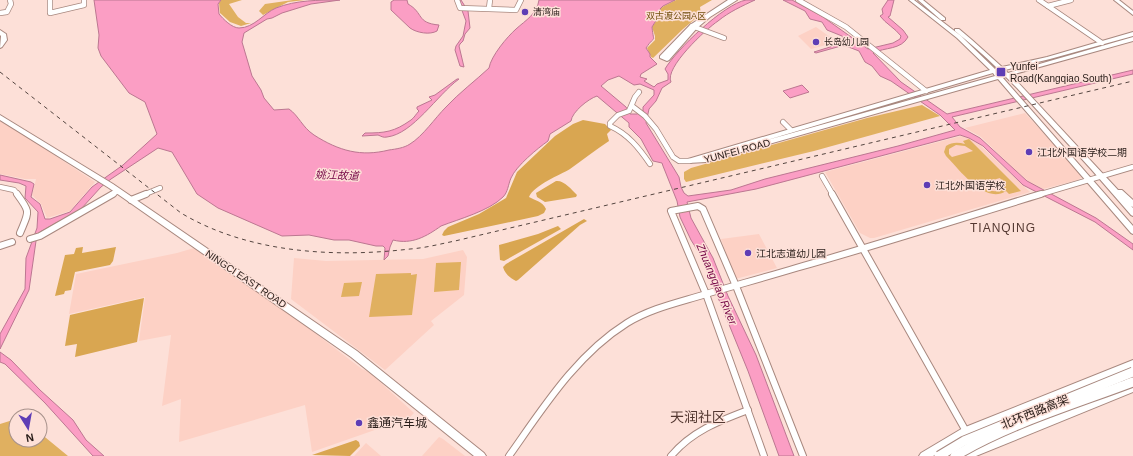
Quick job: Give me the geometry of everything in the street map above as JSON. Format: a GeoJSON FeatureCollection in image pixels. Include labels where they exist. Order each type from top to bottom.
{"type":"FeatureCollection","features":[{"type":"Feature","properties":{"kind":"highway","name":"北环西路高架"},"geometry":{"type":"LineString","coordinates":[[939,456],[964,441],[1133,372]]}},
{"type":"Feature","properties":{"kind":"highway","name":"北环西路高架"},"geometry":{"type":"LineString","coordinates":[[955,456],[970,446],[1012,428],[1133,382]]}},
{"type":"Feature","properties":{"kind":"main road"},"geometry":{"type":"LineString","coordinates":[[730,0],[694,27],[667,59],[662,57],[694,27],[708,16],[735,0]]}},
{"type":"Feature","properties":{"kind":"main road"},"geometry":{"type":"LineString","coordinates":[[911,0],[959,37],[1000,77],[1133,231]]}},
{"type":"Feature","properties":{"kind":"main road"},"geometry":{"type":"LineString","coordinates":[[920,0],[982,50],[1002,69],[1102,177],[1133,213]]}},
{"type":"Feature","properties":{"kind":"main road"},"geometry":{"type":"LineString","coordinates":[[1116,0],[1133,13]]}},
{"type":"Feature","properties":{"kind":"main road"},"geometry":{"type":"LineString","coordinates":[[1121,0],[1133,9]]}},
{"type":"Feature","properties":{"kind":"main road"},"geometry":{"type":"LineString","coordinates":[[0,32],[4,35],[0,46]]}},
{"type":"Feature","properties":{"kind":"main road","name":"YUNFEI ROAD"},"geometry":{"type":"LineString","coordinates":[[690,161],[994,71],[1048,58],[1133,34]]}},
{"type":"Feature","properties":{"kind":"main road","name":"YUNFEI ROAD"},"geometry":{"type":"LineString","coordinates":[[690,161],[706,160],[1133,39]]}},
{"type":"Feature","properties":{"kind":"main road","name":"NINGCI EAST ROAD"},"geometry":{"type":"LineString","coordinates":[[0,117],[111,186],[354,354],[481,456]]}},
{"type":"Feature","properties":{"kind":"main road"},"geometry":{"type":"LineString","coordinates":[[1102,177],[1133,204]]}},
{"type":"Feature","properties":{"kind":"main road"},"geometry":{"type":"LineString","coordinates":[[924,456],[966,431],[1133,364]]}},
{"type":"Feature","properties":{"kind":"main road"},"geometry":{"type":"LineString","coordinates":[[968,456],[979,453],[1133,388]]}},
{"type":"Feature","properties":{"kind":"street"},"geometry":{"type":"LineString","coordinates":[[0,13],[6,12],[10,4],[10,0]]}},
{"type":"Feature","properties":{"kind":"street"},"geometry":{"type":"LineString","coordinates":[[50,0],[50,13],[84,5],[84,0]]}},
{"type":"Feature","properties":{"kind":"street"},"geometry":{"type":"LineString","coordinates":[[457,0],[460,8],[516,10],[521,0]]}},
{"type":"Feature","properties":{"kind":"street"},"geometry":{"type":"LineString","coordinates":[[489,8],[490,0]]}},
{"type":"Feature","properties":{"kind":"street"},"geometry":{"type":"LineString","coordinates":[[798,0],[846,27],[883,56],[924,92]]}},
{"type":"Feature","properties":{"kind":"street"},"geometry":{"type":"LineString","coordinates":[[1048,6],[1071,0]]}},
{"type":"Feature","properties":{"kind":"street"},"geometry":{"type":"LineString","coordinates":[[1040,1],[1102,43]]}},
{"type":"Feature","properties":{"kind":"street"},"geometry":{"type":"LineString","coordinates":[[694,27],[724,38]]}},
{"type":"Feature","properties":{"kind":"street"},"geometry":{"type":"LineString","coordinates":[[639,92],[635,97],[629,111],[618,116],[610,123],[610,126],[618,129],[637,145],[650,164]]}},
{"type":"Feature","properties":{"kind":"street"},"geometry":{"type":"LineString","coordinates":[[632,106],[649,121],[662,138],[672,157],[681,161],[690,161]]}},
{"type":"Feature","properties":{"kind":"street"},"geometry":{"type":"LineString","coordinates":[[783,122],[791,130]]}},
{"type":"Feature","properties":{"kind":"street"},"geometry":{"type":"LineString","coordinates":[[509,456],[546,403],[587,354],[610,335],[642,315],[658,308],[863,249],[1133,167]]}},
{"type":"Feature","properties":{"kind":"street"},"geometry":{"type":"LineString","coordinates":[[822,176],[979,453]]}},
{"type":"Feature","properties":{"kind":"street"},"geometry":{"type":"LineString","coordinates":[[0,187],[14,190],[28,209],[20,233]]}},
{"type":"Feature","properties":{"kind":"street"},"geometry":{"type":"LineString","coordinates":[[131,200],[160,188]]}},
{"type":"Feature","properties":{"kind":"street"},"geometry":{"type":"LineString","coordinates":[[30,239],[40,236],[118,192]]}},
{"type":"Feature","properties":{"kind":"street"},"geometry":{"type":"LineString","coordinates":[[764,456],[706,294],[671,214],[672,211],[694,206],[698,206],[703,209],[802,456]]}},
{"type":"Feature","properties":{"kind":"street"},"geometry":{"type":"LineString","coordinates":[[0,246],[12,242]]}},
{"type":"Feature","properties":{"kind":"street"},"geometry":{"type":"LineString","coordinates":[[671,456],[680,444],[701,429],[748,410]]}},
{"type":"Feature","properties":{"kind":"shaded area"},"geometry":{"type":"Polygon","coordinates":[[[816,27],[837,42],[811,49],[798,36],[816,27]]]}},
{"type":"Feature","properties":{"kind":"shaded area","name":"江北外国语学校二期"},"geometry":{"type":"Polygon","coordinates":[[[1025,113],[1082,175],[1082,177],[1078,180],[1043,189],[1029,182],[981,137],[965,128],[1025,113]]]}},
{"type":"Feature","properties":{"kind":"shaded area"},"geometry":{"type":"Polygon","coordinates":[[[0,119],[95,182],[70,211],[47,218],[41,204],[32,195],[36,179],[25,179],[0,174],[0,119]]]}},
{"type":"Feature","properties":{"kind":"shaded area"},"geometry":{"type":"Polygon","coordinates":[[[583,120],[605,124],[611,130],[607,134],[609,141],[570,169],[536,188],[529,197],[543,204],[546,209],[544,213],[538,216],[444,236],[442,235],[448,227],[479,214],[506,198],[517,172],[555,136],[573,124],[583,120]]]}},
{"type":"Feature","properties":{"kind":"shaded area","name":"江北外国语学校"},"geometry":{"type":"Polygon","coordinates":[[[961,136],[969,138],[980,145],[1030,192],[870,238],[860,233],[825,172],[961,136]]]}},
{"type":"Feature","properties":{"kind":"shaded area"},"geometry":{"type":"Polygon","coordinates":[[[556,181],[567,185],[577,195],[576,197],[545,202],[537,197],[536,193],[556,181]]]}},
{"type":"Feature","properties":{"kind":"shaded area"},"geometry":{"type":"Polygon","coordinates":[[[584,219],[587,221],[580,225],[518,280],[516,281],[512,279],[505,272],[503,267],[506,264],[584,219]]]}},
{"type":"Feature","properties":{"kind":"shaded area"},"geometry":{"type":"Polygon","coordinates":[[[558,226],[561,229],[504,261],[500,260],[499,245],[538,234],[558,226]]]}},
{"type":"Feature","properties":{"kind":"shaded area","name":"江北志道幼儿园"},"geometry":{"type":"Polygon","coordinates":[[[759,234],[777,268],[735,279],[721,239],[759,234]]]}},
{"type":"Feature","properties":{"kind":"shaded area"},"geometry":{"type":"Polygon","coordinates":[[[83,247],[82,253],[116,247],[113,261],[110,265],[75,272],[71,290],[65,291],[64,294],[55,296],[65,255],[74,254],[76,248],[83,247]]]}},
{"type":"Feature","properties":{"kind":"shaded area"},"geometry":{"type":"Polygon","coordinates":[[[194,248],[281,307],[362,369],[369,372],[414,413],[409,418],[312,452],[305,405],[179,442],[181,399],[162,406],[171,335],[139,341],[145,297],[69,314],[76,274],[177,253],[194,248]]]}},
{"type":"Feature","properties":{"kind":"shaded area"},"geometry":{"type":"Polygon","coordinates":[[[463,250],[467,257],[464,295],[431,321],[434,325],[385,370],[291,299],[294,258],[326,261],[423,259],[463,250]]]}},
{"type":"Feature","properties":{"kind":"shaded area"},"geometry":{"type":"Polygon","coordinates":[[[144,298],[137,342],[75,357],[77,344],[65,346],[70,315],[144,298]]]}},
{"type":"Feature","properties":{"kind":"shaded area"},"geometry":{"type":"Polygon","coordinates":[[[439,437],[443,439],[465,456],[422,456],[439,437]]]}},
{"type":"Feature","properties":{"kind":"shaded area"},"geometry":{"type":"Polygon","coordinates":[[[356,440],[359,442],[360,446],[350,456],[312,455],[356,440]]]}},
{"type":"Feature","properties":{"kind":"shaded area"},"geometry":{"type":"Polygon","coordinates":[[[366,443],[381,456],[354,456],[366,443]]]}},
{"type":"Feature","properties":{"kind":"green space"},"geometry":{"type":"Polygon","coordinates":[[[221,0],[242,0],[229,4],[238,17],[246,23],[251,23],[241,26],[230,22],[220,13],[219,3],[221,0]]]}},
{"type":"Feature","properties":{"kind":"green space"},"geometry":{"type":"Polygon","coordinates":[[[305,0],[288,2],[263,15],[259,11],[265,4],[305,0]]]}},
{"type":"Feature","properties":{"kind":"green space","name":"双古渡公园A区"},"geometry":{"type":"Polygon","coordinates":[[[676,0],[712,0],[700,7],[701,14],[653,58],[651,57],[647,48],[655,40],[652,27],[661,14],[660,9],[676,0]]]}},
{"type":"Feature","properties":{"kind":"green space"},"geometry":{"type":"Polygon","coordinates":[[[922,105],[940,116],[814,151],[686,182],[684,179],[684,172],[691,168],[867,118],[922,105]]]}},
{"type":"Feature","properties":{"kind":"green space"},"geometry":{"type":"Polygon","coordinates":[[[969,139],[1021,191],[1009,194],[1006,191],[998,194],[990,193],[981,190],[973,184],[946,156],[944,152],[946,146],[955,143],[965,144],[963,141],[969,139]],[[956,145],[949,149],[949,154],[952,157],[973,151],[965,146],[956,145]],[[1000,178],[979,184],[989,190],[996,191],[1004,185],[1000,178]]]}},
{"type":"Feature","properties":{"kind":"green space"},"geometry":{"type":"Polygon","coordinates":[[[461,262],[459,290],[434,292],[436,263],[461,262]]]}},
{"type":"Feature","properties":{"kind":"green space"},"geometry":{"type":"Polygon","coordinates":[[[411,273],[411,275],[417,274],[412,315],[369,317],[376,274],[411,273]]]}},
{"type":"Feature","properties":{"kind":"green space"},"geometry":{"type":"Polygon","coordinates":[[[362,282],[359,296],[341,297],[344,283],[362,282]]]}},
{"type":"Feature","properties":{"kind":"green space"},"geometry":{"type":"Polygon","coordinates":[[[8,422],[8,448],[48,448],[48,440],[68,456],[0,456],[0,424],[8,422]]]}},
{"type":"Feature","properties":{"kind":"water"},"geometry":{"type":"Polygon","coordinates":[[[94,0],[221,0],[218,4],[219,14],[225,21],[236,28],[239,28],[249,26],[272,10],[291,3],[340,0],[311,4],[267,19],[244,33],[242,42],[252,76],[264,98],[274,110],[289,109],[310,132],[323,141],[341,149],[360,153],[369,153],[403,147],[415,141],[451,102],[489,68],[490,63],[500,47],[512,32],[533,13],[539,0],[675,0],[660,9],[660,14],[652,27],[654,39],[646,48],[650,54],[650,57],[657,64],[641,74],[640,77],[647,79],[644,81],[654,87],[657,84],[668,80],[668,74],[665,69],[679,51],[701,29],[737,3],[746,0],[755,0],[740,7],[712,25],[687,49],[674,68],[671,76],[671,82],[662,88],[656,101],[649,109],[646,123],[679,177],[684,193],[688,196],[731,190],[765,179],[898,146],[955,130],[940,115],[891,81],[880,76],[872,66],[865,62],[859,51],[846,46],[841,46],[816,53],[814,52],[846,42],[842,36],[827,30],[822,22],[810,19],[805,11],[783,0],[792,0],[823,17],[868,49],[893,43],[900,39],[901,36],[899,33],[880,16],[883,14],[882,9],[888,0],[894,0],[890,16],[888,17],[903,30],[908,37],[897,46],[873,53],[901,82],[947,114],[1133,70],[1133,74],[952,117],[960,127],[980,138],[1027,181],[1096,218],[1133,244],[1133,250],[1095,222],[1023,185],[983,146],[960,135],[756,189],[687,202],[691,218],[713,258],[728,296],[756,355],[794,456],[779,456],[748,371],[701,256],[691,240],[680,217],[677,201],[662,163],[653,161],[641,139],[629,127],[629,123],[597,96],[581,106],[572,117],[571,121],[550,134],[548,141],[522,163],[511,178],[505,195],[497,202],[474,214],[441,226],[419,239],[407,241],[393,240],[388,256],[384,260],[385,248],[383,246],[376,246],[349,240],[334,240],[309,235],[282,236],[218,208],[197,194],[172,152],[158,148],[111,179],[101,187],[81,209],[40,232],[36,241],[29,290],[0,349],[0,334],[25,289],[26,258],[37,228],[38,212],[25,198],[26,186],[19,183],[0,180],[0,175],[34,184],[31,197],[40,204],[45,219],[50,219],[70,212],[92,187],[123,165],[157,134],[145,102],[129,93],[101,56],[98,48],[99,35],[94,0]],[[619,76],[608,80],[601,86],[626,107],[630,114],[637,114],[643,111],[643,107],[654,95],[654,90],[640,84],[634,85],[619,76]]]}},
{"type":"Feature","properties":{"kind":"water"},"geometry":{"type":"Polygon","coordinates":[[[394,0],[407,0],[408,4],[413,7],[423,20],[439,25],[437,31],[424,33],[410,28],[391,10],[391,2],[394,0]]]}},
{"type":"Feature","properties":{"kind":"water"},"geometry":{"type":"Polygon","coordinates":[[[458,0],[461,0],[468,11],[470,28],[459,46],[464,67],[460,66],[455,50],[463,36],[466,21],[458,0]]]}},
{"type":"Feature","properties":{"kind":"water"},"geometry":{"type":"Polygon","coordinates":[[[459,79],[406,129],[397,134],[386,137],[378,135],[362,136],[365,133],[389,131],[405,124],[419,111],[417,107],[432,100],[429,97],[435,95],[459,79]]]}},
{"type":"Feature","properties":{"kind":"water"},"geometry":{"type":"Polygon","coordinates":[[[802,85],[809,92],[790,98],[783,91],[802,85]]]}},
{"type":"Feature","properties":{"kind":"water"},"geometry":{"type":"Polygon","coordinates":[[[0,352],[11,360],[40,390],[73,420],[86,440],[104,456],[93,456],[45,403],[5,364],[0,362],[0,352]]]}},
{"type":"Feature","properties":{"kind":"railway"},"geometry":{"type":"LineString","coordinates":[[0,72],[181,213],[234,237],[263,244],[292,249],[352,253],[381,252],[427,247],[455,241],[1133,81]]}},
{"type":"Feature","properties":{"kind":"place","name":"清湾庙"},"geometry":{"type":"Point","coordinates":[525,12]}},
{"type":"Feature","properties":{"kind":"place","name":"长岛幼儿园"},"geometry":{"type":"Point","coordinates":[816,42]}},
{"type":"Feature","properties":{"kind":"place","name":"Yunfei Road(Kangqiao South)"},"geometry":{"type":"Point","coordinates":[1001,72]}},
{"type":"Feature","properties":{"kind":"place","name":"江北外国语学校二期"},"geometry":{"type":"Point","coordinates":[1029,152]}},
{"type":"Feature","properties":{"kind":"place","name":"江北外国语学校"},"geometry":{"type":"Point","coordinates":[927,185]}},
{"type":"Feature","properties":{"kind":"place","name":"江北志道幼儿园"},"geometry":{"type":"Point","coordinates":[748,253]}},
{"type":"Feature","properties":{"kind":"place","name":"鑫通汽车城"},"geometry":{"type":"Point","coordinates":[359,423]}},
{"type":"Feature","properties":{"kind":"district","name":"TIANQING"},"geometry":{"type":"Point","coordinates":[1003,228]}},
{"type":"Feature","properties":{"kind":"district","name":"天润社区"},"geometry":{"type":"Point","coordinates":[698,417]}},
{"type":"Feature","properties":{"kind":"water label","name":"姚江故道"},"geometry":{"type":"Point","coordinates":[337,175]}},
{"type":"Feature","properties":{"kind":"water label","name":"Zhuangqiao River"},"geometry":{"type":"Point","coordinates":[717,284]}}]}
